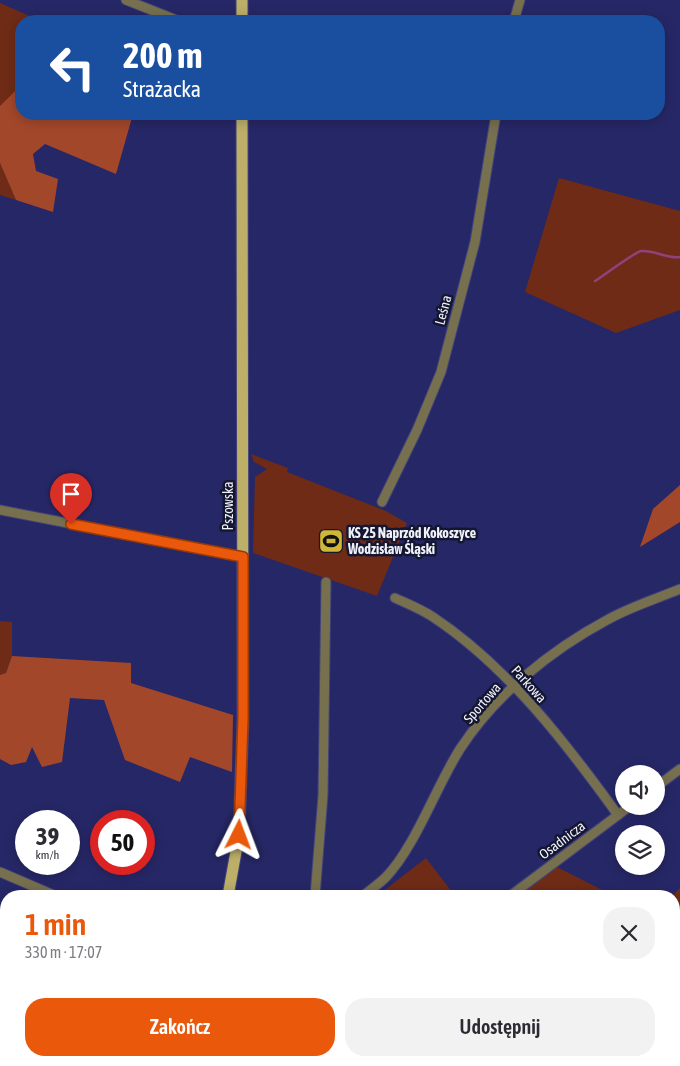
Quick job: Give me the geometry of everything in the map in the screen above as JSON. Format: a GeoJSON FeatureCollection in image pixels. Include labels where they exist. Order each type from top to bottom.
{"type":"FeatureCollection","features":[{"type":"Feature","properties":{"kind":"main road"},"geometry":{"type":"LineString","coordinates":[[242,0],[242,15]]}},
{"type":"Feature","properties":{"kind":"main road","name":"Pszowska"},"geometry":{"type":"LineString","coordinates":[[229,890],[239,835],[241,790],[243,557],[242,120]]}},
{"type":"Feature","properties":{"kind":"street"},"geometry":{"type":"LineString","coordinates":[[126,0],[164,15]]}},
{"type":"Feature","properties":{"kind":"street"},"geometry":{"type":"LineString","coordinates":[[516,15],[520,0]]}},
{"type":"Feature","properties":{"kind":"street","name":"Leśna"},"geometry":{"type":"LineString","coordinates":[[382,502],[417,430],[441,372],[475,242],[495,120]]}},
{"type":"Feature","properties":{"kind":"street"},"geometry":{"type":"LineString","coordinates":[[0,510],[243,557]]}},
{"type":"Feature","properties":{"kind":"street"},"geometry":{"type":"LineString","coordinates":[[315,890],[323,795],[326,582]]}},
{"type":"Feature","properties":{"kind":"street","name":"Sportowa"},"geometry":{"type":"LineString","coordinates":[[369,890],[386,876],[408,847],[438,786],[461,748],[497,704],[515,686],[559,650],[608,619],[680,589]]}},
{"type":"Feature","properties":{"kind":"street","name":"Parkowa"},"geometry":{"type":"LineString","coordinates":[[395,598],[431,616],[468,642],[515,686],[618,816]]}},
{"type":"Feature","properties":{"kind":"street"},"geometry":{"type":"LineString","coordinates":[[665,780],[680,769]]}},
{"type":"Feature","properties":{"kind":"street","name":"Osadnicza"},"geometry":{"type":"LineString","coordinates":[[518,890],[618,816]]}},
{"type":"Feature","properties":{"kind":"street"},"geometry":{"type":"LineString","coordinates":[[0,872],[42,890]]}},
{"type":"Feature","properties":{"kind":"shaded area"},"geometry":{"type":"Polygon","coordinates":[[[0,3],[27,15],[15,15],[15,91],[0,106],[0,3]]]}},
{"type":"Feature","properties":{"kind":"shaded area"},"geometry":{"type":"Polygon","coordinates":[[[15,91],[15,120],[131,120],[116,174],[45,144],[33,154],[36,171],[58,179],[53,212],[16,200],[0,163],[0,106],[15,91]]]}},
{"type":"Feature","properties":{"kind":"shaded area"},"geometry":{"type":"Polygon","coordinates":[[[0,163],[16,200],[0,195],[0,163]]]}},
{"type":"Feature","properties":{"kind":"shaded area"},"geometry":{"type":"Polygon","coordinates":[[[559,178],[680,211],[680,310],[616,333],[525,292],[559,178]]]}},
{"type":"Feature","properties":{"kind":"shaded area","name":"KS 25 Naprzód Kokoszyce Wodzisław Śląski"},"geometry":{"type":"Polygon","coordinates":[[[251,454],[288,468],[287,472],[386,511],[407,523],[377,596],[253,553],[255,477],[267,469],[254,462],[251,454]]]}},
{"type":"Feature","properties":{"kind":"shaded area"},"geometry":{"type":"Polygon","coordinates":[[[680,485],[680,522],[640,547],[653,509],[680,485]]]}},
{"type":"Feature","properties":{"kind":"shaded area"},"geometry":{"type":"Polygon","coordinates":[[[0,621],[12,622],[12,656],[6,673],[0,675],[0,621]]]}},
{"type":"Feature","properties":{"kind":"shaded area"},"geometry":{"type":"Polygon","coordinates":[[[12,656],[131,663],[131,683],[233,715],[232,772],[190,757],[180,782],[125,760],[104,700],[70,698],[62,762],[42,767],[32,747],[26,762],[11,765],[0,759],[0,675],[6,673],[12,656]]]}},
{"type":"Feature","properties":{"kind":"shaded area"},"geometry":{"type":"Polygon","coordinates":[[[426,858],[450,890],[385,890],[426,858]]]}},
{"type":"Feature","properties":{"kind":"shaded area"},"geometry":{"type":"Polygon","coordinates":[[[553,865],[602,890],[522,890],[553,865]]]}},
{"type":"Feature","properties":{"kind":"waterway"},"geometry":{"type":"LineString","coordinates":[[595,281],[641,251],[670,257],[680,257]]}},
{"type":"Feature","properties":{"kind":"place","name":"KS 25 Naprzód Kokoszyce Wodzisław Śląski"},"geometry":{"type":"Point","coordinates":[331,541]}},
{"type":"Feature","properties":{"kind":"route"},"geometry":{"type":"LineString","coordinates":[[71,524],[243,557],[243,719],[239,835]]}}]}
